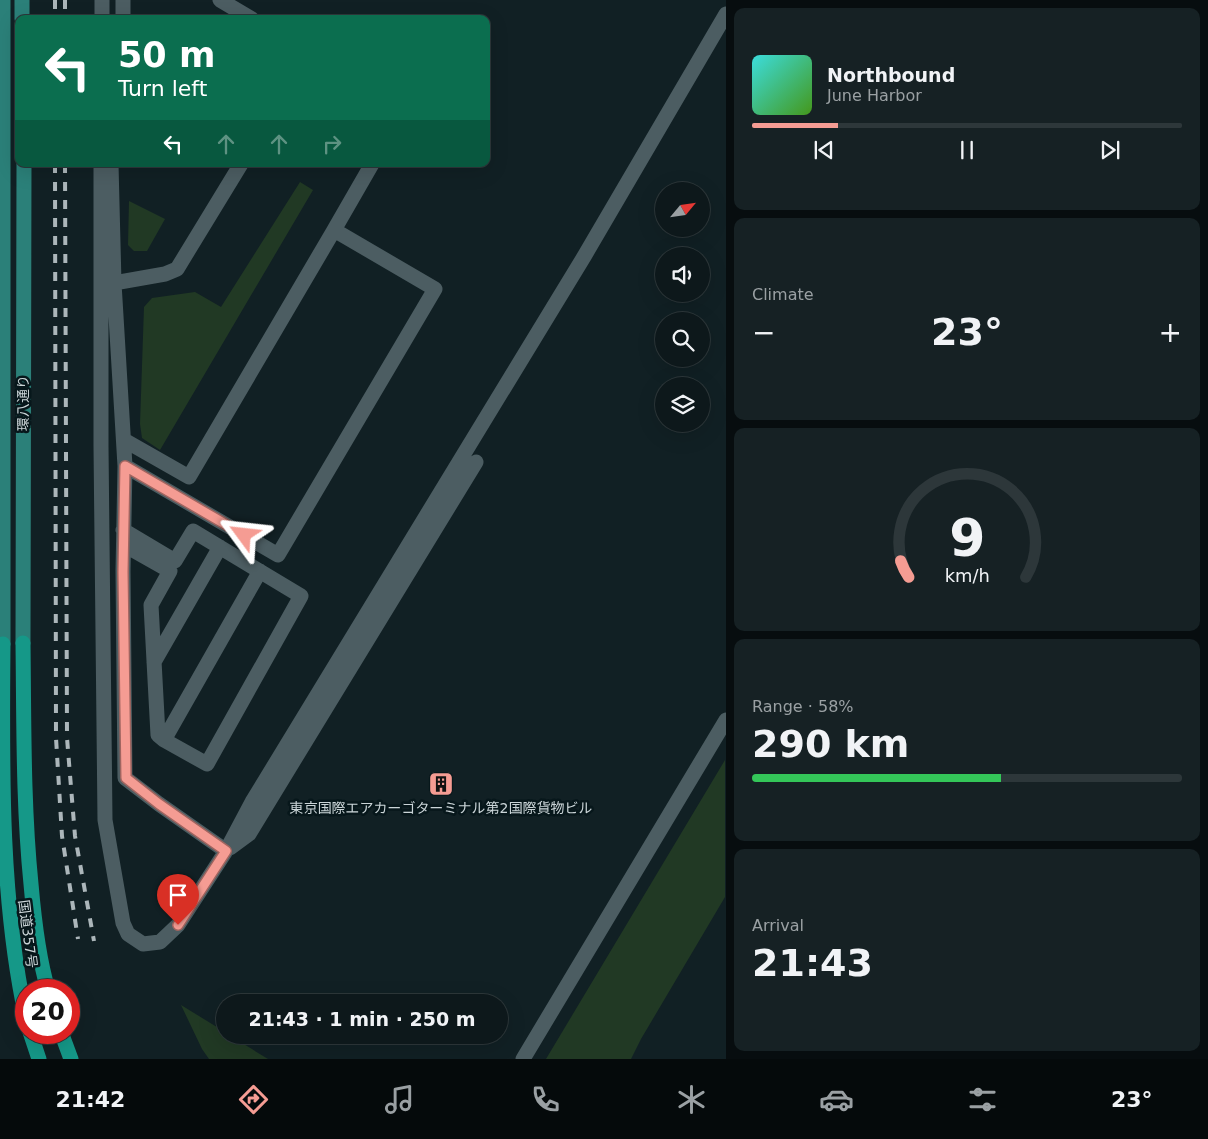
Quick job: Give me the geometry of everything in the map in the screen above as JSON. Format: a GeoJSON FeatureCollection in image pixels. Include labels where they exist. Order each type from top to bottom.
{"type":"FeatureCollection","features":[{"type":"Feature","properties":{"kind":"highway","name":"国道357号"},"geometry":{"type":"LineString","coordinates":[[23,643],[24,780],[27,851],[34,916],[46,979]]}},
{"type":"Feature","properties":{"kind":"highway","name":"国道357号"},"geometry":{"type":"LineString","coordinates":[[2,644],[3,855],[7,912],[18,979]]}},
{"type":"Feature","properties":{"kind":"highway"},"geometry":{"type":"LineString","coordinates":[[34,1044],[39,1059]]}},
{"type":"Feature","properties":{"kind":"highway"},"geometry":{"type":"LineString","coordinates":[[65,1044],[71,1059]]}},
{"type":"Feature","properties":{"kind":"main road","name":"環八通り"},"geometry":{"type":"LineString","coordinates":[[2,644],[3,0]]}},
{"type":"Feature","properties":{"kind":"main road"},"geometry":{"type":"LineString","coordinates":[[22,0],[22,15]]}},
{"type":"Feature","properties":{"kind":"main road","name":"環八通り"},"geometry":{"type":"LineString","coordinates":[[23,643],[24,167]]}},
{"type":"Feature","properties":{"kind":"lane"},"geometry":{"type":"LineString","coordinates":[[102,0],[102,15]]}},
{"type":"Feature","properties":{"kind":"lane"},"geometry":{"type":"LineString","coordinates":[[123,0],[123,15]]}},
{"type":"Feature","properties":{"kind":"lane"},"geometry":{"type":"LineString","coordinates":[[220,0],[245,15]]}},
{"type":"Feature","properties":{"kind":"lane"},"geometry":{"type":"LineString","coordinates":[[101,167],[101,446],[105,820],[123,923],[128,934],[143,944],[160,942],[178,925],[226,851],[252,802],[585,255],[726,14]]}},
{"type":"Feature","properties":{"kind":"lane"},"geometry":{"type":"LineString","coordinates":[[112,167],[114,283],[125,466],[123,538],[126,778],[159,804],[226,851]]}},
{"type":"Feature","properties":{"kind":"lane"},"geometry":{"type":"LineString","coordinates":[[114,283],[165,274],[177,269],[239,167]]}},
{"type":"Feature","properties":{"kind":"lane"},"geometry":{"type":"LineString","coordinates":[[124,440],[189,477],[370,167]]}},
{"type":"Feature","properties":{"kind":"lane"},"geometry":{"type":"LineString","coordinates":[[125,466],[278,555],[435,289],[334,230]]}},
{"type":"Feature","properties":{"kind":"lane"},"geometry":{"type":"LineString","coordinates":[[226,851],[249,834],[476,462]]}},
{"type":"Feature","properties":{"kind":"lane"},"geometry":{"type":"LineString","coordinates":[[193,531],[301,596],[207,764],[158,735],[151,605],[170,571],[123,538],[176,561],[193,531]]}},
{"type":"Feature","properties":{"kind":"lane"},"geometry":{"type":"LineString","coordinates":[[154,662],[220,547]]}},
{"type":"Feature","properties":{"kind":"lane"},"geometry":{"type":"LineString","coordinates":[[164,740],[260,571]]}},
{"type":"Feature","properties":{"kind":"lane"},"geometry":{"type":"LineString","coordinates":[[523,1059],[726,720]]}},
{"type":"Feature","properties":{"kind":"green space"},"geometry":{"type":"Polygon","coordinates":[[[300,182],[313,190],[160,450],[142,438],[140,424],[144,307],[152,298],[195,292],[221,307],[300,182]]]}},
{"type":"Feature","properties":{"kind":"green space"},"geometry":{"type":"Polygon","coordinates":[[[129,201],[165,219],[147,251],[134,251],[128,245],[129,201]]]}},
{"type":"Feature","properties":{"kind":"green space"},"geometry":{"type":"Polygon","coordinates":[[[725,760],[725,897],[631,1059],[546,1059],[725,760]]]}},
{"type":"Feature","properties":{"kind":"green space"},"geometry":{"type":"Polygon","coordinates":[[[181,1005],[216,1026],[216,1044],[244,1044],[268,1059],[209,1059],[202,1049],[181,1005]]]}},
{"type":"Feature","properties":{"kind":"railway"},"geometry":{"type":"LineString","coordinates":[[55,0],[55,15]]}},
{"type":"Feature","properties":{"kind":"railway"},"geometry":{"type":"LineString","coordinates":[[65,0],[65,15]]}},
{"type":"Feature","properties":{"kind":"railway"},"geometry":{"type":"LineString","coordinates":[[55,167],[56,738],[62,836],[78,939]]}},
{"type":"Feature","properties":{"kind":"railway"},"geometry":{"type":"LineString","coordinates":[[65,167],[67,738],[75,836],[94,941]]}},
{"type":"Feature","properties":{"kind":"place","name":"東京国際エアカーゴターミナル第2国際貨物ビル"},"geometry":{"type":"Point","coordinates":[441,784]}},
{"type":"Feature","properties":{"kind":"route"},"geometry":{"type":"LineString","coordinates":[[178,925],[226,851],[159,804],[126,778],[123,572],[125,466],[244,535]]}}]}
